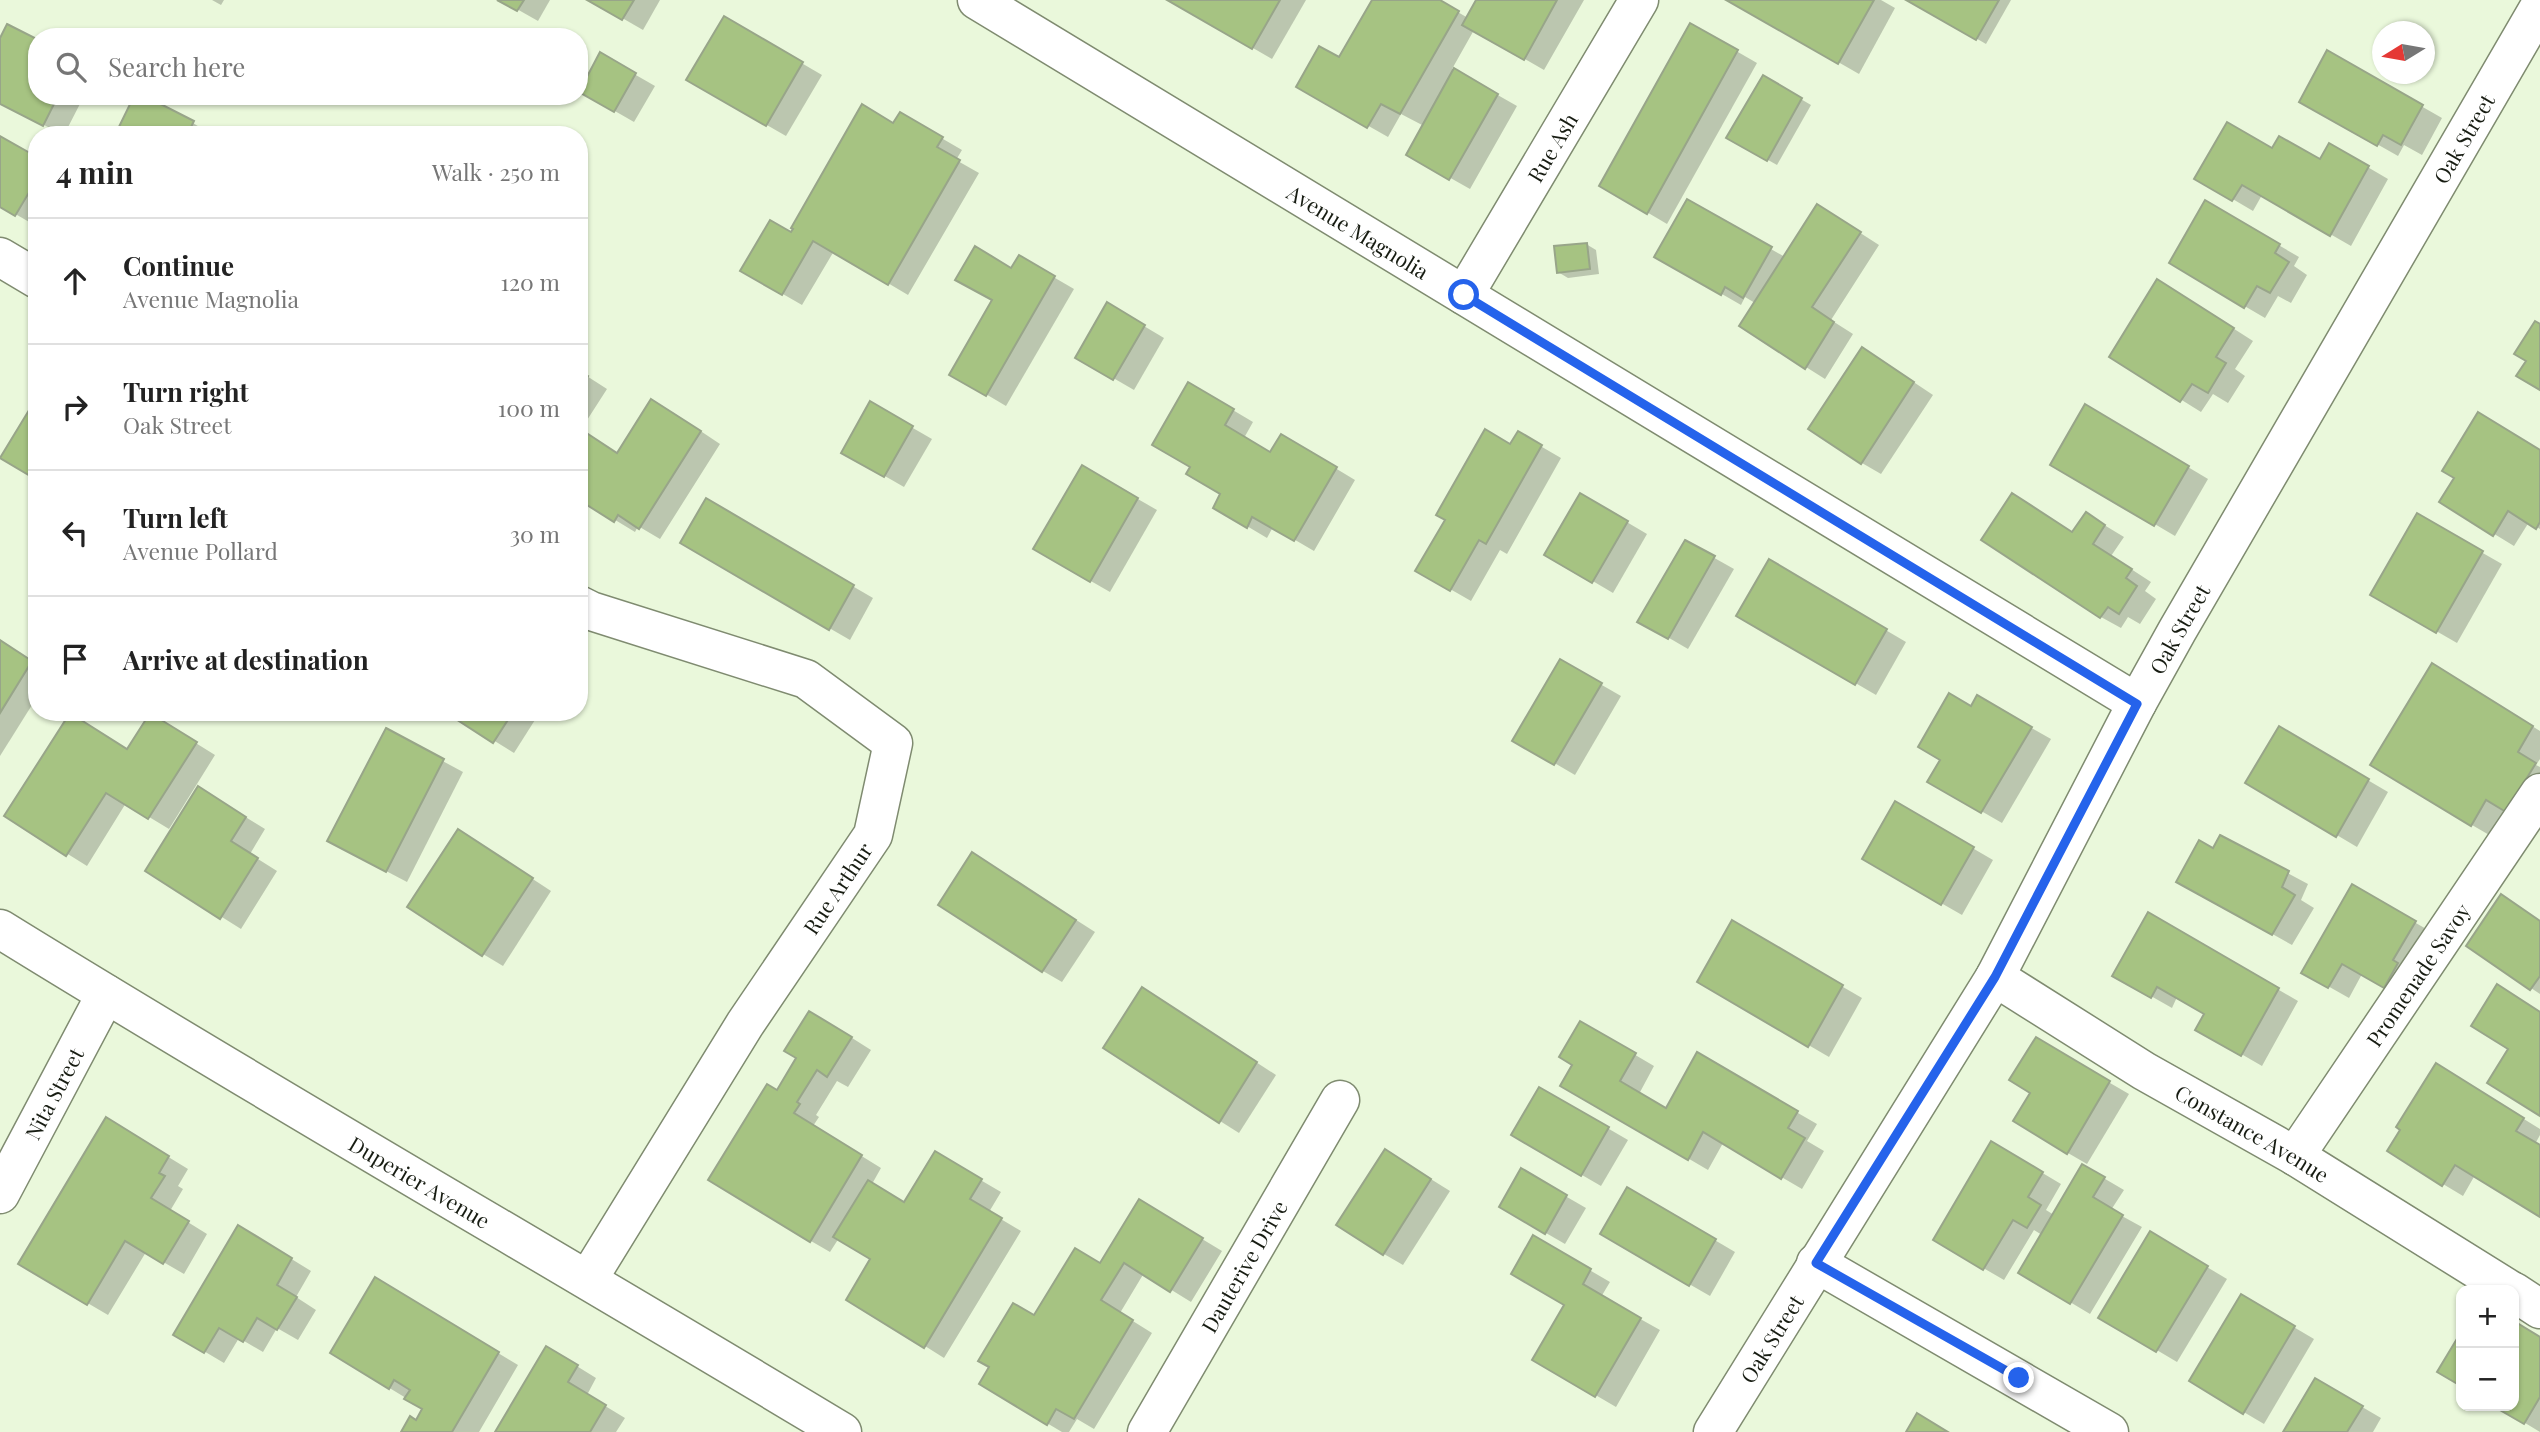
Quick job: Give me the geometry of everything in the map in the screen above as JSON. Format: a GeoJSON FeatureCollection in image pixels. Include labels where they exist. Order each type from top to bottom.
{"type":"FeatureCollection","features":[{"type":"Feature","properties":{"kind":"street","name":"Avenue Magnolia"},"geometry":{"type":"LineString","coordinates":[[977,0],[2137,704]]}},
{"type":"Feature","properties":{"kind":"street","name":"Rue Ash"},"geometry":{"type":"LineString","coordinates":[[1464,295],[1639,0]]}},
{"type":"Feature","properties":{"kind":"street","name":"Oak Street"},"geometry":{"type":"LineString","coordinates":[[1713,1432],[1995,977],[2137,704],[2540,6]]}},
{"type":"Feature","properties":{"kind":"street"},"geometry":{"type":"LineString","coordinates":[[0,257],[28,274]]}},
{"type":"Feature","properties":{"kind":"street","name":"Rue Arthur"},"geometry":{"type":"LineString","coordinates":[[588,610],[806,679],[893,743],[873,835],[745,1024],[588,1279]]}},
{"type":"Feature","properties":{"kind":"street","name":"Promenade Savoy"},"geometry":{"type":"LineString","coordinates":[[2295,1156],[2540,793]]}},
{"type":"Feature","properties":{"kind":"street","name":"Duperier Avenue"},"geometry":{"type":"LineString","coordinates":[[0,929],[842,1432]]}},
{"type":"Feature","properties":{"kind":"street","name":"Constance Avenue"},"geometry":{"type":"LineString","coordinates":[[1995,977],[2144,1071],[2295,1156],[2502,1285]]}},
{"type":"Feature","properties":{"kind":"street","name":"Nita Street"},"geometry":{"type":"LineString","coordinates":[[0,1194],[106,994]]}},
{"type":"Feature","properties":{"kind":"street","name":"Dauterive Drive"},"geometry":{"type":"LineString","coordinates":[[1147,1432],[1340,1100]]}},
{"type":"Feature","properties":{"kind":"street"},"geometry":{"type":"LineString","coordinates":[[1816,1263],[2109,1432]]}},
{"type":"Feature","properties":{"kind":"street","name":"Constance Avenue"},"geometry":{"type":"LineString","coordinates":[[2519,1296],[2540,1309]]}},
{"type":"Feature","properties":{"kind":"building"},"geometry":{"type":"Polygon","coordinates":[[[497,0],[524,0],[517,11],[497,0]]]}},
{"type":"Feature","properties":{"kind":"building"},"geometry":{"type":"Polygon","coordinates":[[[587,0],[634,0],[622,20],[587,0]]]}},
{"type":"Feature","properties":{"kind":"building"},"geometry":{"type":"Polygon","coordinates":[[[1167,0],[1280,0],[1252,49],[1167,0]]]}},
{"type":"Feature","properties":{"kind":"building"},"geometry":{"type":"Polygon","coordinates":[[[1372,0],[1440,0],[1459,11],[1400,114],[1381,104],[1367,128],[1296,87],[1319,46],[1339,57],[1372,0]]]}},
{"type":"Feature","properties":{"kind":"building"},"geometry":{"type":"Polygon","coordinates":[[[1476,0],[1557,0],[1524,60],[1462,25],[1476,0]]]}},
{"type":"Feature","properties":{"kind":"building"},"geometry":{"type":"Polygon","coordinates":[[[1726,0],[1874,0],[1838,64],[1726,0]]]}},
{"type":"Feature","properties":{"kind":"building"},"geometry":{"type":"Polygon","coordinates":[[[1906,0],[1999,0],[1976,40],[1906,0]]]}},
{"type":"Feature","properties":{"kind":"building"},"geometry":{"type":"Polygon","coordinates":[[[724,16],[803,62],[766,126],[686,80],[724,16]]]}},
{"type":"Feature","properties":{"kind":"building"},"geometry":{"type":"Polygon","coordinates":[[[1690,23],[1738,50],[1647,214],[1599,186],[1690,23]]]}},
{"type":"Feature","properties":{"kind":"building"},"geometry":{"type":"Polygon","coordinates":[[[7,24],[28,34],[28,105],[54,105],[43,126],[0,104],[0,38],[7,24]]]}},
{"type":"Feature","properties":{"kind":"building"},"geometry":{"type":"Polygon","coordinates":[[[2327,50],[2372,76],[2372,84],[2386,84],[2423,105],[2401,145],[2383,135],[2377,146],[2299,102],[2327,50]]]}},
{"type":"Feature","properties":{"kind":"building"},"geometry":{"type":"Polygon","coordinates":[[[600,52],[636,73],[614,112],[588,97],[588,75],[600,52]]]}},
{"type":"Feature","properties":{"kind":"building"},"geometry":{"type":"Polygon","coordinates":[[[1454,68],[1498,94],[1449,180],[1406,155],[1454,68]]]}},
{"type":"Feature","properties":{"kind":"building"},"geometry":{"type":"Polygon","coordinates":[[[1763,75],[1802,98],[1767,161],[1726,138],[1763,75]]]}},
{"type":"Feature","properties":{"kind":"building"},"geometry":{"type":"Polygon","coordinates":[[[862,104],[893,123],[900,112],[943,137],[937,147],[960,160],[888,285],[813,241],[782,295],[740,271],[770,220],[791,232],[862,104]]]}},
{"type":"Feature","properties":{"kind":"building"},"geometry":{"type":"Polygon","coordinates":[[[130,105],[163,105],[194,121],[192,126],[119,126],[130,105]]]}},
{"type":"Feature","properties":{"kind":"building"},"geometry":{"type":"Polygon","coordinates":[[[2227,122],[2272,148],[2279,136],[2320,159],[2329,143],[2369,166],[2330,236],[2242,185],[2232,201],[2194,179],[2227,122]]]}},
{"type":"Feature","properties":{"kind":"building"},"geometry":{"type":"Polygon","coordinates":[[[0,136],[28,152],[28,194],[15,216],[0,207],[0,136]]]}},
{"type":"Feature","properties":{"kind":"building"},"geometry":{"type":"Polygon","coordinates":[[[1687,199],[1772,247],[1743,298],[1725,287],[1721,295],[1654,257],[1687,199]]]}},
{"type":"Feature","properties":{"kind":"building"},"geometry":{"type":"Polygon","coordinates":[[[2205,200],[2280,244],[2275,253],[2289,262],[2270,293],[2257,286],[2244,308],[2169,263],[2205,200]]]}},
{"type":"Feature","properties":{"kind":"building"},"geometry":{"type":"Polygon","coordinates":[[[1817,204],[1861,232],[1812,307],[1834,322],[1805,369],[1739,326],[1817,204]]]}},
{"type":"Feature","properties":{"kind":"building"},"geometry":{"type":"Polygon","coordinates":[[[1587,243],[1590,269],[1557,273],[1554,246],[1587,243]]]}},
{"type":"Feature","properties":{"kind":"building"},"geometry":{"type":"Polygon","coordinates":[[[975,246],[1011,268],[1019,255],[1055,276],[986,396],[949,375],[992,300],[955,280],[975,246]]]}},
{"type":"Feature","properties":{"kind":"building"},"geometry":{"type":"Polygon","coordinates":[[[2157,279],[2234,328],[2216,357],[2226,363],[2208,393],[2192,384],[2180,402],[2109,357],[2157,279]]]}},
{"type":"Feature","properties":{"kind":"building"},"geometry":{"type":"Polygon","coordinates":[[[1107,302],[1145,325],[1113,380],[1075,358],[1107,302]]]}},
{"type":"Feature","properties":{"kind":"building"},"geometry":{"type":"Polygon","coordinates":[[[2535,321],[2540,324],[2540,390],[2516,376],[2526,361],[2514,354],[2535,321]]]}},
{"type":"Feature","properties":{"kind":"building"},"geometry":{"type":"Polygon","coordinates":[[[1862,347],[1914,382],[1861,464],[1808,429],[1862,347]]]}},
{"type":"Feature","properties":{"kind":"building"},"geometry":{"type":"Polygon","coordinates":[[[1188,382],[1234,409],[1225,425],[1270,452],[1281,434],[1337,467],[1294,541],[1252,517],[1247,528],[1213,508],[1220,494],[1186,474],[1190,467],[1152,445],[1188,382]]]}},
{"type":"Feature","properties":{"kind":"building"},"geometry":{"type":"Polygon","coordinates":[[[651,399],[701,431],[639,529],[618,515],[614,522],[588,506],[588,434],[617,453],[651,399]]]}},
{"type":"Feature","properties":{"kind":"building"},"geometry":{"type":"Polygon","coordinates":[[[870,401],[913,426],[884,477],[841,453],[870,401]]]}},
{"type":"Feature","properties":{"kind":"building"},"geometry":{"type":"Polygon","coordinates":[[[2085,404],[2189,466],[2154,526],[2050,465],[2085,404]]]}},
{"type":"Feature","properties":{"kind":"building"},"geometry":{"type":"Polygon","coordinates":[[[28,412],[28,475],[0,458],[28,412]]]}},
{"type":"Feature","properties":{"kind":"building"},"geometry":{"type":"Polygon","coordinates":[[[2478,412],[2540,450],[2540,522],[2536,529],[2508,511],[2493,536],[2439,502],[2454,478],[2442,471],[2478,412]]]}},
{"type":"Feature","properties":{"kind":"building"},"geometry":{"type":"Polygon","coordinates":[[[1485,429],[1510,444],[1518,431],[1542,445],[1486,544],[1479,540],[1450,591],[1415,571],[1445,520],[1436,515],[1485,429]]]}},
{"type":"Feature","properties":{"kind":"building"},"geometry":{"type":"Polygon","coordinates":[[[1082,465],[1138,498],[1090,582],[1033,549],[1082,465]]]}},
{"type":"Feature","properties":{"kind":"building"},"geometry":{"type":"Polygon","coordinates":[[[1580,493],[1628,521],[1592,583],[1544,555],[1580,493]]]}},
{"type":"Feature","properties":{"kind":"building"},"geometry":{"type":"Polygon","coordinates":[[[2012,493],[2072,532],[2086,512],[2105,525],[2093,544],[2132,569],[2126,578],[2137,586],[2119,614],[2108,607],[2100,618],[1981,540],[2012,493]]]}},
{"type":"Feature","properties":{"kind":"building"},"geometry":{"type":"Polygon","coordinates":[[[706,498],[854,585],[829,630],[680,543],[706,498]]]}},
{"type":"Feature","properties":{"kind":"building"},"geometry":{"type":"Polygon","coordinates":[[[2417,513],[2483,551],[2436,633],[2370,595],[2417,513]]]}},
{"type":"Feature","properties":{"kind":"building"},"geometry":{"type":"Polygon","coordinates":[[[1685,540],[1715,556],[1668,639],[1637,622],[1685,540]]]}},
{"type":"Feature","properties":{"kind":"building"},"geometry":{"type":"Polygon","coordinates":[[[1769,559],[1887,629],[1855,685],[1736,616],[1769,559]]]}},
{"type":"Feature","properties":{"kind":"building"},"geometry":{"type":"Polygon","coordinates":[[[0,640],[28,658],[28,668],[0,713],[0,640]]]}},
{"type":"Feature","properties":{"kind":"building"},"geometry":{"type":"Polygon","coordinates":[[[1560,659],[1602,683],[1554,765],[1512,741],[1560,659]]]}},
{"type":"Feature","properties":{"kind":"building"},"geometry":{"type":"Polygon","coordinates":[[[2432,663],[2533,726],[2518,752],[2536,763],[2506,812],[2486,800],[2471,826],[2370,765],[2432,663]]]}},
{"type":"Feature","properties":{"kind":"building"},"geometry":{"type":"Polygon","coordinates":[[[1949,693],[1971,706],[1977,695],[2032,727],[1981,813],[1927,782],[1940,760],[1918,747],[1949,693]]]}},
{"type":"Feature","properties":{"kind":"building"},"geometry":{"type":"Polygon","coordinates":[[[65,721],[83,721],[127,749],[145,721],[163,721],[197,742],[148,819],[106,793],[66,856],[4,816],[65,721]]]}},
{"type":"Feature","properties":{"kind":"building"},"geometry":{"type":"Polygon","coordinates":[[[459,721],[507,721],[493,743],[459,721]]]}},
{"type":"Feature","properties":{"kind":"building"},"geometry":{"type":"Polygon","coordinates":[[[2279,726],[2369,779],[2336,837],[2245,783],[2279,726]]]}},
{"type":"Feature","properties":{"kind":"building"},"geometry":{"type":"Polygon","coordinates":[[[386,728],[444,759],[386,872],[327,841],[386,728]]]}},
{"type":"Feature","properties":{"kind":"building"},"geometry":{"type":"Polygon","coordinates":[[[198,786],[246,817],[231,841],[258,858],[220,919],[145,871],[198,786]]]}},
{"type":"Feature","properties":{"kind":"building"},"geometry":{"type":"Polygon","coordinates":[[[1895,801],[1974,847],[1941,905],[1862,859],[1895,801]]]}},
{"type":"Feature","properties":{"kind":"building"},"geometry":{"type":"Polygon","coordinates":[[[458,829],[533,878],[482,956],[407,907],[458,829]]]}},
{"type":"Feature","properties":{"kind":"building"},"geometry":{"type":"Polygon","coordinates":[[[2220,835],[2289,871],[2282,887],[2295,895],[2272,935],[2176,882],[2199,840],[2213,848],[2220,835]]]}},
{"type":"Feature","properties":{"kind":"building"},"geometry":{"type":"Polygon","coordinates":[[[972,852],[1076,920],[1042,972],[938,905],[972,852]]]}},
{"type":"Feature","properties":{"kind":"building"},"geometry":{"type":"Polygon","coordinates":[[[2352,884],[2416,921],[2393,960],[2398,963],[2384,988],[2342,964],[2328,988],[2301,973],[2352,884]]]}},
{"type":"Feature","properties":{"kind":"building"},"geometry":{"type":"Polygon","coordinates":[[[2501,894],[2540,921],[2540,976],[2530,990],[2466,946],[2501,894]]]}},
{"type":"Feature","properties":{"kind":"building"},"geometry":{"type":"Polygon","coordinates":[[[2148,912],[2279,988],[2241,1056],[2195,1030],[2204,1014],[2157,987],[2151,998],[2112,976],[2148,912]]]}},
{"type":"Feature","properties":{"kind":"building"},"geometry":{"type":"Polygon","coordinates":[[[1732,920],[1843,985],[1808,1047],[1697,982],[1732,920]]]}},
{"type":"Feature","properties":{"kind":"building"},"geometry":{"type":"Polygon","coordinates":[[[2497,984],[2540,1012],[2540,1116],[2487,1083],[2508,1049],[2471,1026],[2497,984]]]}},
{"type":"Feature","properties":{"kind":"building"},"geometry":{"type":"Polygon","coordinates":[[[1142,987],[1257,1062],[1219,1123],[1103,1048],[1142,987]]]}},
{"type":"Feature","properties":{"kind":"building"},"geometry":{"type":"Polygon","coordinates":[[[809,1011],[852,1037],[827,1077],[817,1070],[797,1102],[800,1104],[794,1113],[862,1155],[810,1242],[708,1180],[767,1084],[777,1090],[796,1058],[784,1051],[809,1011]]]}},
{"type":"Feature","properties":{"kind":"building"},"geometry":{"type":"Polygon","coordinates":[[[1580,1021],[1636,1053],[1620,1081],[1666,1108],[1697,1052],[1798,1111],[1788,1128],[1805,1138],[1781,1179],[1703,1132],[1688,1160],[1560,1086],[1572,1065],[1559,1057],[1580,1021]]]}},
{"type":"Feature","properties":{"kind":"building"},"geometry":{"type":"Polygon","coordinates":[[[2036,1037],[2110,1081],[2067,1154],[2013,1121],[2030,1093],[2009,1080],[2036,1037]]]}},
{"type":"Feature","properties":{"kind":"building"},"geometry":{"type":"Polygon","coordinates":[[[2436,1063],[2524,1118],[2516,1131],[2540,1145],[2540,1217],[2455,1165],[2442,1186],[2387,1151],[2400,1130],[2396,1127],[2436,1063]]]}},
{"type":"Feature","properties":{"kind":"building"},"geometry":{"type":"Polygon","coordinates":[[[1539,1087],[1609,1127],[1581,1176],[1511,1135],[1539,1087]]]}},
{"type":"Feature","properties":{"kind":"building"},"geometry":{"type":"Polygon","coordinates":[[[106,1117],[169,1156],[159,1173],[165,1176],[151,1198],[189,1221],[163,1264],[125,1241],[87,1305],[18,1264],[106,1117]]]}},
{"type":"Feature","properties":{"kind":"building"},"geometry":{"type":"Polygon","coordinates":[[[1991,1141],[2043,1172],[2028,1197],[2041,1205],[2027,1228],[2013,1220],[1983,1270],[1933,1240],[1991,1141]]]}},
{"type":"Feature","properties":{"kind":"building"},"geometry":{"type":"Polygon","coordinates":[[[1385,1149],[1431,1179],[1383,1255],[1336,1225],[1385,1149]]]}},
{"type":"Feature","properties":{"kind":"building"},"geometry":{"type":"Polygon","coordinates":[[[935,1151],[982,1179],[970,1199],[1002,1218],[924,1348],[846,1300],[870,1259],[833,1237],[868,1180],[904,1202],[935,1151]]]}},
{"type":"Feature","properties":{"kind":"building"},"geometry":{"type":"Polygon","coordinates":[[[2082,1164],[2105,1177],[2093,1197],[2123,1215],[2070,1304],[2018,1273],[2082,1164]]]}},
{"type":"Feature","properties":{"kind":"building"},"geometry":{"type":"Polygon","coordinates":[[[1521,1168],[1567,1195],[1545,1234],[1499,1207],[1521,1168]]]}},
{"type":"Feature","properties":{"kind":"building"},"geometry":{"type":"Polygon","coordinates":[[[1627,1187],[1716,1239],[1689,1286],[1600,1234],[1627,1187]]]}},
{"type":"Feature","properties":{"kind":"building"},"geometry":{"type":"Polygon","coordinates":[[[1139,1199],[1203,1238],[1170,1292],[1124,1263],[1101,1300],[1133,1320],[1074,1419],[1056,1409],[1047,1425],[979,1384],[989,1367],[978,1361],[1013,1303],[1034,1315],[1075,1248],[1100,1263],[1139,1199]]]}},
{"type":"Feature","properties":{"kind":"building"},"geometry":{"type":"Polygon","coordinates":[[[238,1225],[292,1258],[277,1285],[297,1297],[277,1330],[257,1318],[243,1342],[219,1328],[204,1353],[173,1335],[238,1225]]]}},
{"type":"Feature","properties":{"kind":"building"},"geometry":{"type":"Polygon","coordinates":[[[2150,1231],[2208,1266],[2156,1352],[2098,1318],[2150,1231]]]}},
{"type":"Feature","properties":{"kind":"building"},"geometry":{"type":"Polygon","coordinates":[[[1533,1235],[1591,1269],[1583,1284],[1641,1318],[1595,1397],[1532,1360],[1564,1305],[1511,1274],[1533,1235]]]}},
{"type":"Feature","properties":{"kind":"building"},"geometry":{"type":"Polygon","coordinates":[[[375,1277],[499,1352],[452,1432],[401,1432],[410,1416],[416,1420],[422,1409],[404,1399],[410,1390],[394,1380],[389,1389],[330,1353],[375,1277]]]}},
{"type":"Feature","properties":{"kind":"building"},"geometry":{"type":"Polygon","coordinates":[[[2241,1294],[2295,1326],[2243,1414],[2189,1381],[2241,1294]]]}},
{"type":"Feature","properties":{"kind":"building"},"geometry":{"type":"Polygon","coordinates":[[[2519,1324],[2540,1337],[2540,1397],[2524,1424],[2502,1411],[2519,1411],[2519,1324]]]}},
{"type":"Feature","properties":{"kind":"building"},"geometry":{"type":"Polygon","coordinates":[[[2456,1340],[2456,1383],[2437,1372],[2456,1340]]]}},
{"type":"Feature","properties":{"kind":"building"},"geometry":{"type":"Polygon","coordinates":[[[546,1346],[578,1365],[568,1382],[606,1405],[590,1432],[495,1432],[546,1346]]]}},
{"type":"Feature","properties":{"kind":"building"},"geometry":{"type":"Polygon","coordinates":[[[2315,1378],[2363,1406],[2347,1432],[2283,1432],[2315,1378]]]}},
{"type":"Feature","properties":{"kind":"building"},"geometry":{"type":"Polygon","coordinates":[[[1917,1413],[1948,1432],[1906,1432],[1917,1413]]]}},
{"type":"Feature","properties":{"kind":"route"},"geometry":{"type":"LineString","coordinates":[[1464,295],[2137,704],[1995,977],[1816,1263],[2019,1378]]}}]}
